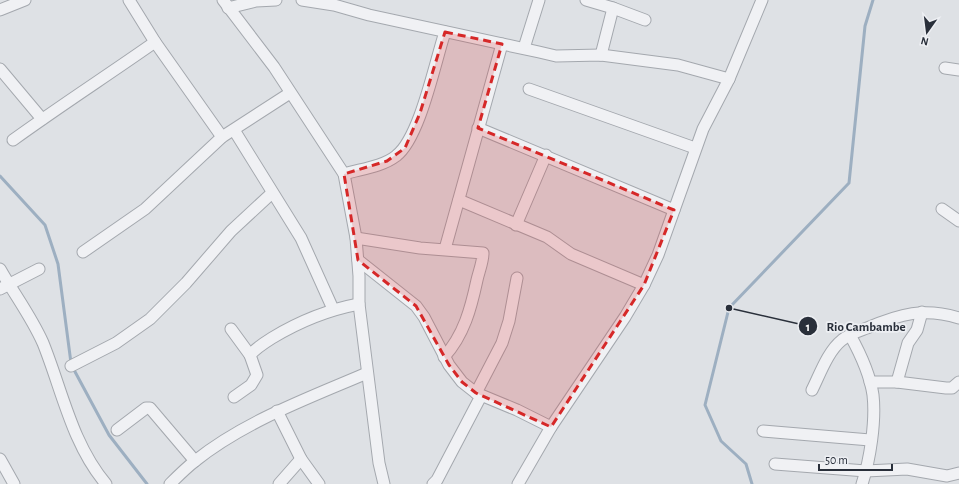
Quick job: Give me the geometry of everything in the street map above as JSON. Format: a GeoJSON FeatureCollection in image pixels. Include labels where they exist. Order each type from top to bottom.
{"type":"FeatureCollection","features":[{"type":"Feature","properties":{"kind":"street"},"geometry":{"type":"LineString","coordinates":[[0,9],[25,0]]}},
{"type":"Feature","properties":{"kind":"street"},"geometry":{"type":"LineString","coordinates":[[129,0],[155,42],[222,137]]}},
{"type":"Feature","properties":{"kind":"street"},"geometry":{"type":"LineString","coordinates":[[226,4],[276,0]]}},
{"type":"Feature","properties":{"kind":"street"},"geometry":{"type":"LineString","coordinates":[[302,0],[334,5],[444,32],[556,56],[601,55],[678,65],[729,79]]}},
{"type":"Feature","properties":{"kind":"street"},"geometry":{"type":"LineString","coordinates":[[524,48],[539,0]]}},
{"type":"Feature","properties":{"kind":"street"},"geometry":{"type":"LineString","coordinates":[[586,0],[645,20]]}},
{"type":"Feature","properties":{"kind":"street"},"geometry":{"type":"LineString","coordinates":[[518,484],[552,427],[625,317],[644,285],[658,254],[695,148],[703,129],[729,79],[762,0]]}},
{"type":"Feature","properties":{"kind":"street"},"geometry":{"type":"LineString","coordinates":[[226,4],[274,67],[344,174],[356,238],[359,304],[379,463],[384,484]]}},
{"type":"Feature","properties":{"kind":"street"},"geometry":{"type":"LineString","coordinates":[[601,55],[613,8]]}},
{"type":"Feature","properties":{"kind":"street"},"geometry":{"type":"LineString","coordinates":[[344,174],[387,161],[405,148],[420,113],[444,32]]}},
{"type":"Feature","properties":{"kind":"street"},"geometry":{"type":"LineString","coordinates":[[13,140],[155,42]]}},
{"type":"Feature","properties":{"kind":"street"},"geometry":{"type":"LineString","coordinates":[[445,250],[502,44]]}},
{"type":"Feature","properties":{"kind":"street"},"geometry":{"type":"LineString","coordinates":[[945,68],[959,70]]}},
{"type":"Feature","properties":{"kind":"street"},"geometry":{"type":"LineString","coordinates":[[0,69],[42,119]]}},
{"type":"Feature","properties":{"kind":"street"},"geometry":{"type":"LineString","coordinates":[[529,89],[695,148]]}},
{"type":"Feature","properties":{"kind":"street"},"geometry":{"type":"LineString","coordinates":[[84,252],[145,209],[222,137],[290,93]]}},
{"type":"Feature","properties":{"kind":"street"},"geometry":{"type":"LineString","coordinates":[[478,128],[546,155],[674,210]]}},
{"type":"Feature","properties":{"kind":"street"},"geometry":{"type":"LineString","coordinates":[[234,130],[301,238],[334,309]]}},
{"type":"Feature","properties":{"kind":"street"},"geometry":{"type":"LineString","coordinates":[[516,225],[546,155]]}},
{"type":"Feature","properties":{"kind":"street"},"geometry":{"type":"LineString","coordinates":[[71,366],[116,343],[150,319],[186,283],[231,231],[272,193]]}},
{"type":"Feature","properties":{"kind":"street"},"geometry":{"type":"LineString","coordinates":[[459,200],[547,237],[572,254],[644,285]]}},
{"type":"Feature","properties":{"kind":"street"},"geometry":{"type":"LineString","coordinates":[[942,209],[959,221]]}},
{"type":"Feature","properties":{"kind":"street"},"geometry":{"type":"LineString","coordinates":[[356,238],[445,250],[480,251],[483,253],[470,309],[462,331],[453,347],[444,357]]}},
{"type":"Feature","properties":{"kind":"street"},"geometry":{"type":"LineString","coordinates":[[358,260],[416,306],[424,317],[444,357],[462,382],[478,394],[517,410],[552,427]]}},
{"type":"Feature","properties":{"kind":"street"},"geometry":{"type":"LineString","coordinates":[[0,269],[4,287],[35,325],[56,377],[71,422],[84,451],[106,484]]}},
{"type":"Feature","properties":{"kind":"street"},"geometry":{"type":"LineString","coordinates":[[4,287],[39,269]]}},
{"type":"Feature","properties":{"kind":"street"},"geometry":{"type":"LineString","coordinates":[[433,484],[437,480],[502,343],[509,321],[517,278]]}},
{"type":"Feature","properties":{"kind":"street"},"geometry":{"type":"LineString","coordinates":[[250,355],[255,349],[292,326],[334,309],[359,304]]}},
{"type":"Feature","properties":{"kind":"street"},"geometry":{"type":"LineString","coordinates":[[812,390],[834,350],[842,340],[850,334],[904,314],[922,312],[943,313],[959,318]]}},
{"type":"Feature","properties":{"kind":"street"},"geometry":{"type":"LineString","coordinates":[[897,382],[908,343],[917,330],[922,312]]}},
{"type":"Feature","properties":{"kind":"street"},"geometry":{"type":"LineString","coordinates":[[231,329],[250,355],[257,375],[251,385],[234,397]]}},
{"type":"Feature","properties":{"kind":"street"},"geometry":{"type":"LineString","coordinates":[[850,334],[859,350],[870,382],[873,408],[866,471],[862,484]]}},
{"type":"Feature","properties":{"kind":"street"},"geometry":{"type":"LineString","coordinates":[[170,484],[195,461],[240,432],[278,411],[367,373]]}},
{"type":"Feature","properties":{"kind":"street"},"geometry":{"type":"LineString","coordinates":[[870,382],[897,382],[946,388],[952,388],[959,382]]}},
{"type":"Feature","properties":{"kind":"street"},"geometry":{"type":"LineString","coordinates":[[117,430],[146,408],[150,408],[195,461]]}},
{"type":"Feature","properties":{"kind":"street"},"geometry":{"type":"LineString","coordinates":[[278,411],[301,458],[319,484]]}},
{"type":"Feature","properties":{"kind":"street"},"geometry":{"type":"LineString","coordinates":[[763,431],[870,440]]}},
{"type":"Feature","properties":{"kind":"street"},"geometry":{"type":"LineString","coordinates":[[280,484],[301,458]]}},
{"type":"Feature","properties":{"kind":"street"},"geometry":{"type":"LineString","coordinates":[[0,459],[14,484]]}},
{"type":"Feature","properties":{"kind":"street"},"geometry":{"type":"LineString","coordinates":[[775,464],[866,471],[907,469],[947,476],[959,473]]}},
{"type":"Feature","properties":{"kind":"highlighted area"},"geometry":{"type":"Polygon","coordinates":[[[445,32],[502,44],[478,128],[674,210],[644,285],[551,427],[476,393],[462,382],[449,365],[416,306],[358,260],[344,174],[387,161],[405,148],[420,113],[445,32]]]}},
{"type":"Feature","properties":{"kind":"waterway"},"geometry":{"type":"LineString","coordinates":[[752,484],[746,464],[721,441],[705,405],[729,308],[849,183],[865,26],[873,0]]}},
{"type":"Feature","properties":{"kind":"waterway"},"geometry":{"type":"LineString","coordinates":[[0,176],[45,225],[58,264],[71,363]]}},
{"type":"Feature","properties":{"kind":"waterway"},"geometry":{"type":"LineString","coordinates":[[73,368],[109,435],[147,484]]}},
{"type":"Feature","properties":{"kind":"place","name":"Rio Cambambe"},"geometry":{"type":"Point","coordinates":[729,308]}}]}
